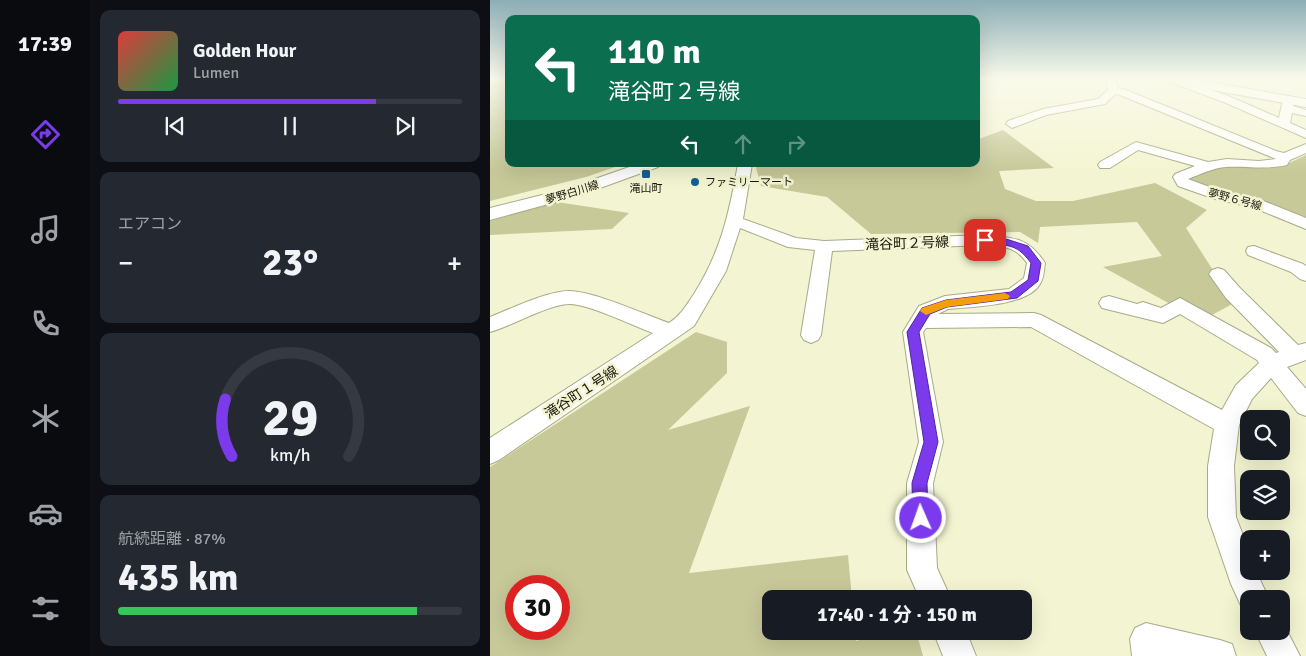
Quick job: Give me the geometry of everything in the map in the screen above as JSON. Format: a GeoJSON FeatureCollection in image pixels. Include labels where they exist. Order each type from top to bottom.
{"type":"FeatureCollection","features":[{"type":"Feature","properties":{"kind":"street"},"geometry":{"type":"LineString","coordinates":[[1012,124],[1043,112],[1057,110]]}},
{"type":"Feature","properties":{"kind":"street"},"geometry":{"type":"LineString","coordinates":[[1165,110],[1272,154],[1285,157]]}},
{"type":"Feature","properties":{"kind":"street"},"geometry":{"type":"LineString","coordinates":[[1249,110],[1306,134]]}},
{"type":"Feature","properties":{"kind":"street"},"geometry":{"type":"LineString","coordinates":[[1284,125],[1286,110]]}},
{"type":"Feature","properties":{"kind":"street"},"geometry":{"type":"LineString","coordinates":[[1105,166],[1136,146],[1208,166]]}},
{"type":"Feature","properties":{"kind":"street","name":"夢野６号線"},"geometry":{"type":"LineString","coordinates":[[1306,148],[1285,157],[1282,162],[1259,165],[1227,163],[1208,166],[1180,177],[1183,183],[1220,196],[1256,203],[1306,224]]}},
{"type":"Feature","properties":{"kind":"street","name":"夢野白川線"},"geometry":{"type":"LineString","coordinates":[[490,214],[530,205],[583,189],[645,167]]}},
{"type":"Feature","properties":{"kind":"street","name":"滝谷町１号線"},"geometry":{"type":"LineString","coordinates":[[490,452],[686,321],[716,271],[735,221],[744,167]]}},
{"type":"Feature","properties":{"kind":"street","name":"滝谷町２号線"},"geometry":{"type":"LineString","coordinates":[[735,221],[794,244],[824,246],[1006,242],[1025,248],[1036,263],[1033,281],[1014,295],[946,303],[926,311],[919,321]]}},
{"type":"Feature","properties":{"kind":"street"},"geometry":{"type":"LineString","coordinates":[[810,334],[824,246]]}},
{"type":"Feature","properties":{"kind":"street"},"geometry":{"type":"LineString","coordinates":[[1254,251],[1297,268],[1306,275]]}},
{"type":"Feature","properties":{"kind":"street"},"geometry":{"type":"LineString","coordinates":[[1218,274],[1233,293],[1300,353],[1271,364],[1244,392],[1227,424],[1221,466],[1222,517],[1249,590]]}},
{"type":"Feature","properties":{"kind":"street"},"geometry":{"type":"LineString","coordinates":[[490,325],[546,303],[569,297],[586,300],[672,332]]}},
{"type":"Feature","properties":{"kind":"street"},"geometry":{"type":"LineString","coordinates":[[1109,303],[1141,312],[1143,309],[1163,316],[1180,304],[1264,354],[1306,406]]}},
{"type":"Feature","properties":{"kind":"street"},"geometry":{"type":"LineString","coordinates":[[932,590],[922,570],[920,483],[931,442],[913,332],[919,321],[1034,320],[1227,424]]}},
{"type":"Feature","properties":{"kind":"street"},"geometry":{"type":"LineString","coordinates":[[1148,656],[1146,639],[1220,656]]}},
{"type":"Feature","properties":{"kind":"street"},"geometry":{"type":"LineString","coordinates":[[953,640],[960,656]]}},
{"type":"Feature","properties":{"kind":"street"},"geometry":{"type":"LineString","coordinates":[[1276,640],[1284,656]]}},
{"type":"Feature","properties":{"kind":"green space"},"geometry":{"type":"Polygon","coordinates":[[[490,110],[505,110],[505,167],[615,167],[586,177],[490,201],[490,110]]]}},
{"type":"Feature","properties":{"kind":"green space"},"geometry":{"type":"Polygon","coordinates":[[[1003,130],[1054,168],[999,171],[1005,189],[1036,201],[1073,201],[1155,183],[1207,210],[1186,228],[1234,303],[1201,321],[1103,267],[1162,256],[1137,222],[1040,227],[1038,243],[1020,232],[871,234],[827,197],[761,186],[756,167],[980,167],[980,139],[1003,130]]]}},
{"type":"Feature","properties":{"kind":"green space"},"geometry":{"type":"Polygon","coordinates":[[[1306,155],[1306,220],[1256,199],[1219,192],[1190,182],[1189,179],[1208,170],[1230,166],[1262,168],[1285,165],[1306,155]]]}},
{"type":"Feature","properties":{"kind":"green space"},"geometry":{"type":"Polygon","coordinates":[[[557,202],[629,213],[612,229],[490,235],[490,221],[557,202]]]}},
{"type":"Feature","properties":{"kind":"green space"},"geometry":{"type":"Polygon","coordinates":[[[696,332],[727,342],[727,373],[668,430],[750,406],[689,573],[848,555],[851,590],[762,590],[762,640],[919,640],[923,656],[490,656],[490,467],[696,332]]]}},
{"type":"Feature","properties":{"kind":"slow traffic"},"geometry":{"type":"LineString","coordinates":[[926,311],[946,303],[1005,296]]}},
{"type":"Feature","properties":{"kind":"place","name":"滝山町"},"geometry":{"type":"Point","coordinates":[646,174]}},
{"type":"Feature","properties":{"kind":"place","name":"ファミリーマート"},"geometry":{"type":"Point","coordinates":[695,182]}},
{"type":"Feature","properties":{"kind":"route"},"geometry":{"type":"LineString","coordinates":[[921,518],[920,483],[931,442],[913,332],[926,311],[946,303],[1014,295],[1033,281],[1036,263],[1025,248],[1006,242],[985,240]]}}]}
